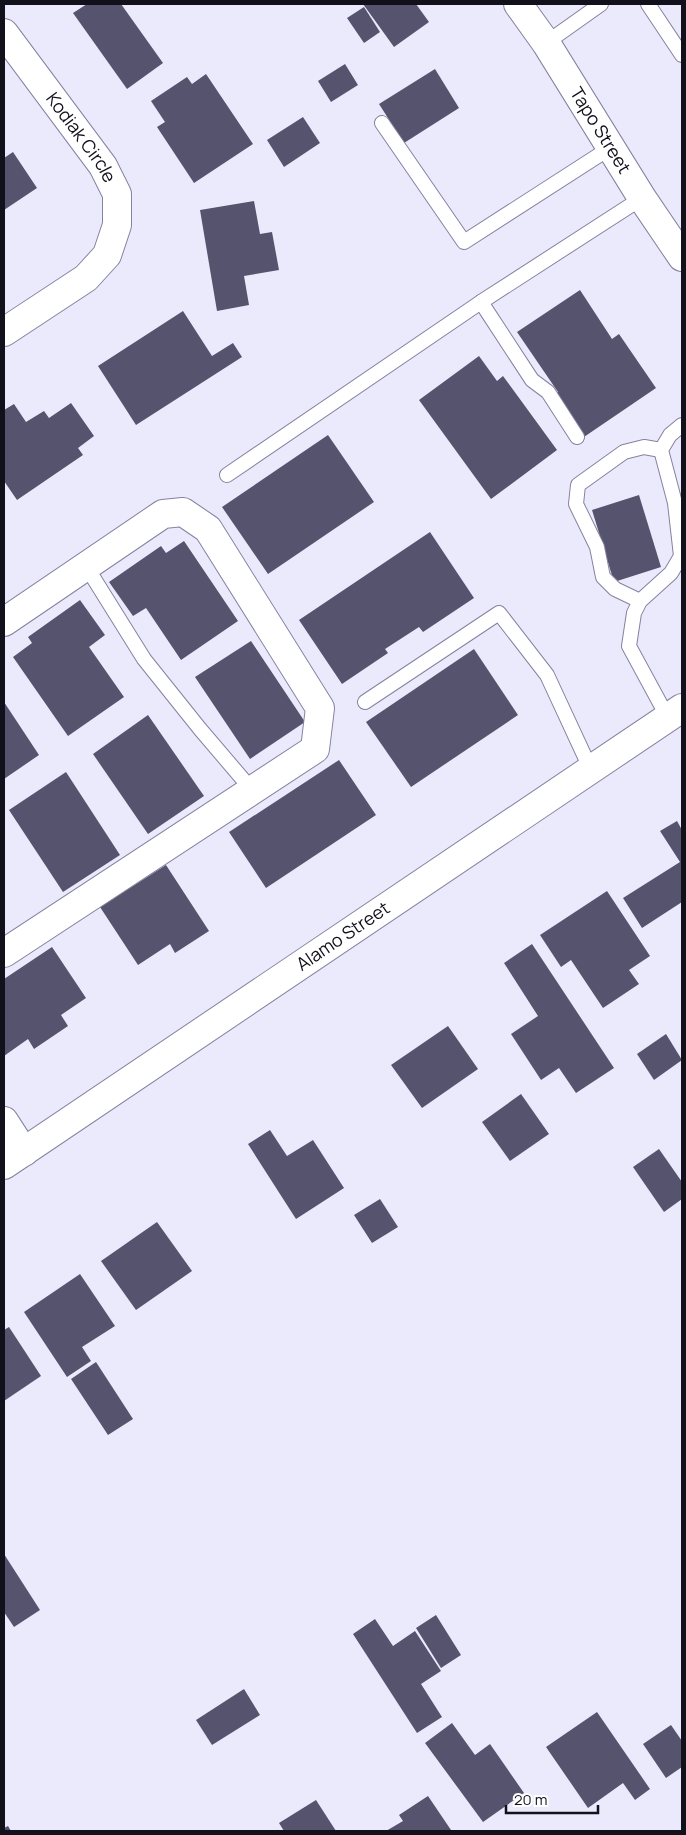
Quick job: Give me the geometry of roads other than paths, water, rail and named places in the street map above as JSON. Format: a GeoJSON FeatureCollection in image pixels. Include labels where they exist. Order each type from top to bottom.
{"type":"FeatureCollection","features":[{"type":"Feature","properties":{"kind":"street","name":"Tapo Street"},"geometry":{"type":"LineString","coordinates":[[518,4],[546,43],[610,148],[682,257]]}},
{"type":"Feature","properties":{"kind":"street","name":"Kodiak Circle"},"geometry":{"type":"LineString","coordinates":[[4,33],[103,166],[117,194],[117,225],[107,255],[86,278],[4,332]]}},
{"type":"Feature","properties":{"kind":"street"},"geometry":{"type":"LineString","coordinates":[[4,622],[163,514],[183,512],[208,528],[320,708],[315,749],[4,953]]}},
{"type":"Feature","properties":{"kind":"street","name":"Alamo Street"},"geometry":{"type":"LineString","coordinates":[[14,1158],[675,713]]}},
{"type":"Feature","properties":{"kind":"street"},"geometry":{"type":"LineString","coordinates":[[4,1122],[14,1158]]}},
{"type":"Feature","properties":{"kind":"lane"},"geometry":{"type":"LineString","coordinates":[[546,43],[600,4]]}},
{"type":"Feature","properties":{"kind":"lane"},"geometry":{"type":"LineString","coordinates":[[648,4],[682,55]]}},
{"type":"Feature","properties":{"kind":"lane"},"geometry":{"type":"LineString","coordinates":[[382,123],[464,242],[610,148]]}},
{"type":"Feature","properties":{"kind":"lane"},"geometry":{"type":"LineString","coordinates":[[227,474],[481,302],[642,198]]}},
{"type":"Feature","properties":{"kind":"lane"},"geometry":{"type":"LineString","coordinates":[[481,302],[532,380],[548,392],[577,437]]}},
{"type":"Feature","properties":{"kind":"lane"},"geometry":{"type":"LineString","coordinates":[[675,713],[629,646],[634,613],[640,602],[671,573],[681,556],[675,503],[661,450],[670,435],[682,425]]}},
{"type":"Feature","properties":{"kind":"lane"},"geometry":{"type":"LineString","coordinates":[[640,602],[615,589],[603,577],[597,547],[576,504],[576,493],[578,485],[624,452],[644,447],[661,450]]}},
{"type":"Feature","properties":{"kind":"lane"},"geometry":{"type":"LineString","coordinates":[[86,566],[144,659],[252,790]]}},
{"type":"Feature","properties":{"kind":"lane"},"geometry":{"type":"LineString","coordinates":[[365,702],[499,613],[547,675],[591,770]]}}]}
